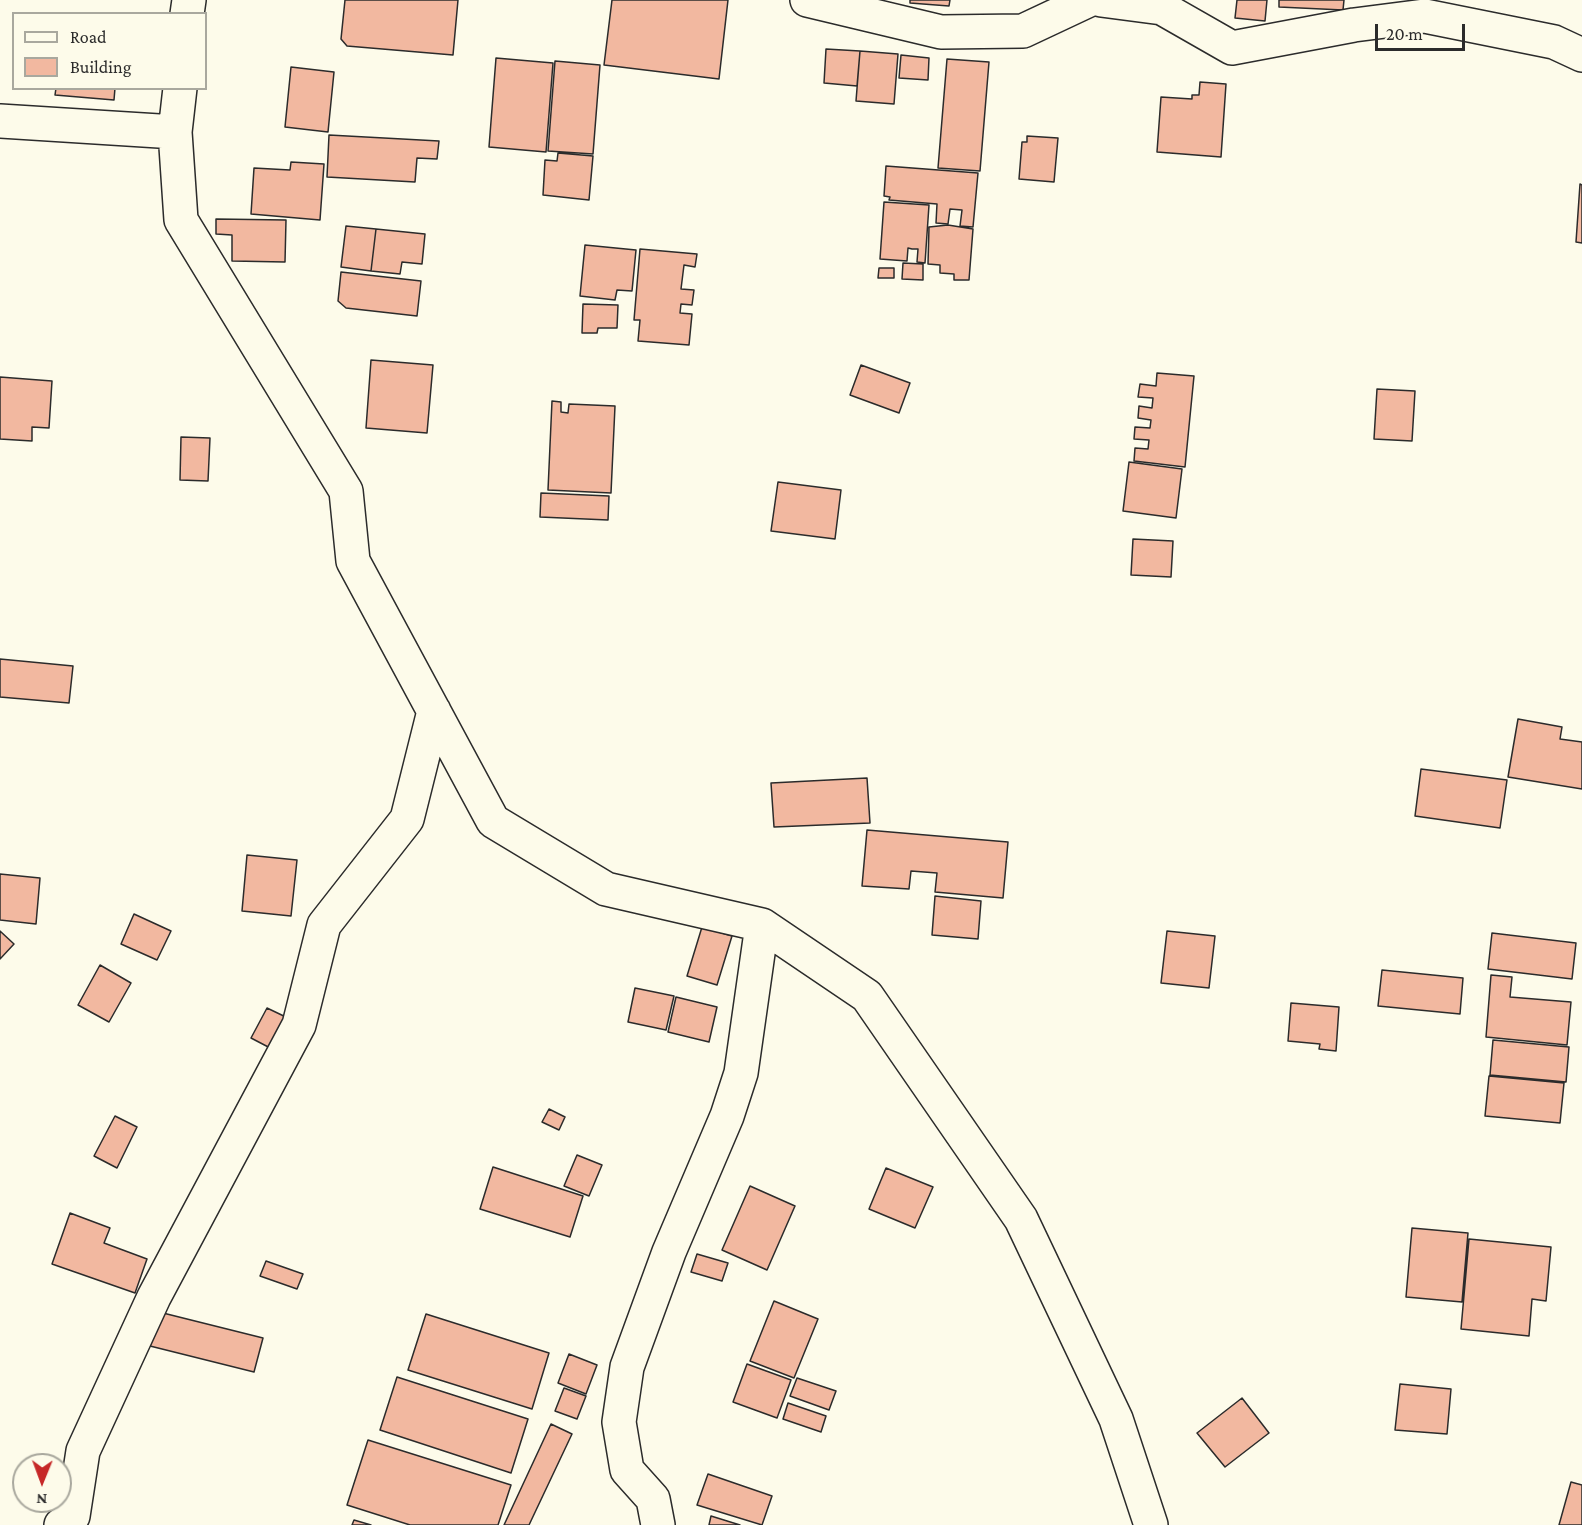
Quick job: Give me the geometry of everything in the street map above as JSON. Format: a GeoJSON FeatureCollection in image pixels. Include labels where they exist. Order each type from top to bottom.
{"type":"FeatureCollection","features":[{"type":"Feature","properties":{"kind":"street"},"geometry":{"type":"LineString","coordinates":[[807,0],[941,32],[1023,31],[1089,0]]}},
{"type":"Feature","properties":{"kind":"street"},"geometry":{"type":"LineString","coordinates":[[1101,0],[1162,8],[1232,48],[1354,25],[1425,16],[1554,42],[1582,55]]}},
{"type":"Feature","properties":{"kind":"street"},"geometry":{"type":"LineString","coordinates":[[180,90],[175,132],[180,220],[346,491],[353,561],[493,821],[606,889],[762,925],[867,996],[1021,1219],[1116,1419],[1151,1525]]}},
{"type":"Feature","properties":{"kind":"street"},"geometry":{"type":"LineString","coordinates":[[0,121],[175,132]]}},
{"type":"Feature","properties":{"kind":"street"},"geometry":{"type":"LineString","coordinates":[[61,1525],[73,1516],[83,1451],[154,1297],[299,1024],[324,925],[407,819],[434,711]]}},
{"type":"Feature","properties":{"kind":"street"},"geometry":{"type":"LineString","coordinates":[[658,1525],[653,1499],[627,1470],[619,1422],[627,1367],[669,1252],[727,1116],[741,1073],[762,925]]}},
{"type":"Feature","properties":{"kind":"building"},"geometry":{"type":"Polygon","coordinates":[[[345,0],[458,0],[453,55],[347,46],[341,39],[345,0]]]}},
{"type":"Feature","properties":{"kind":"building"},"geometry":{"type":"Polygon","coordinates":[[[612,0],[728,0],[719,79],[604,65],[612,0]]]}},
{"type":"Feature","properties":{"kind":"building"},"geometry":{"type":"Polygon","coordinates":[[[910,0],[950,0],[949,6],[910,3],[910,0]]]}},
{"type":"Feature","properties":{"kind":"building"},"geometry":{"type":"Polygon","coordinates":[[[1237,0],[1267,0],[1265,21],[1235,18],[1237,0]]]}},
{"type":"Feature","properties":{"kind":"building"},"geometry":{"type":"Polygon","coordinates":[[[1279,0],[1344,0],[1343,10],[1279,7],[1279,0]]]}},
{"type":"Feature","properties":{"kind":"building"},"geometry":{"type":"Polygon","coordinates":[[[826,49],[860,51],[857,86],[824,83],[826,49]]]}},
{"type":"Feature","properties":{"kind":"building"},"geometry":{"type":"Polygon","coordinates":[[[860,51],[898,54],[894,104],[856,101],[860,51]]]}},
{"type":"Feature","properties":{"kind":"building"},"geometry":{"type":"Polygon","coordinates":[[[901,55],[929,58],[928,80],[899,78],[901,55]]]}},
{"type":"Feature","properties":{"kind":"building"},"geometry":{"type":"Polygon","coordinates":[[[496,58],[553,63],[546,152],[489,147],[496,58]]]}},
{"type":"Feature","properties":{"kind":"building"},"geometry":{"type":"Polygon","coordinates":[[[947,59],[989,62],[980,171],[938,168],[947,59]]]}},
{"type":"Feature","properties":{"kind":"building"},"geometry":{"type":"Polygon","coordinates":[[[555,61],[600,65],[593,154],[548,151],[555,61]]]}},
{"type":"Feature","properties":{"kind":"building"},"geometry":{"type":"Polygon","coordinates":[[[291,67],[334,72],[328,132],[285,127],[291,67]]]}},
{"type":"Feature","properties":{"kind":"building"},"geometry":{"type":"Polygon","coordinates":[[[1200,82],[1226,84],[1221,157],[1157,152],[1161,97],[1192,99],[1192,95],[1199,95],[1200,82]]]}},
{"type":"Feature","properties":{"kind":"building"},"geometry":{"type":"Polygon","coordinates":[[[56,90],[115,90],[114,100],[55,95],[56,90]]]}},
{"type":"Feature","properties":{"kind":"building"},"geometry":{"type":"Polygon","coordinates":[[[329,135],[439,141],[437,159],[417,158],[415,182],[327,177],[329,135]]]}},
{"type":"Feature","properties":{"kind":"building"},"geometry":{"type":"Polygon","coordinates":[[[1027,136],[1058,138],[1054,182],[1019,179],[1022,142],[1027,142],[1027,136]]]}},
{"type":"Feature","properties":{"kind":"building"},"geometry":{"type":"Polygon","coordinates":[[[558,153],[593,156],[589,200],[543,195],[545,160],[557,161],[558,153]]]}},
{"type":"Feature","properties":{"kind":"building"},"geometry":{"type":"Polygon","coordinates":[[[291,162],[324,164],[320,220],[251,214],[254,168],[290,170],[291,162]]]}},
{"type":"Feature","properties":{"kind":"building"},"geometry":{"type":"Polygon","coordinates":[[[886,166],[978,173],[973,227],[960,226],[962,210],[950,209],[948,224],[936,223],[937,204],[889,200],[890,197],[884,196],[886,166]]]}},
{"type":"Feature","properties":{"kind":"building"},"geometry":{"type":"Polygon","coordinates":[[[1580,184],[1582,185],[1582,243],[1576,242],[1580,184]]]}},
{"type":"Feature","properties":{"kind":"building"},"geometry":{"type":"Polygon","coordinates":[[[884,202],[929,205],[925,263],[917,262],[918,249],[908,248],[907,261],[880,259],[884,202]]]}},
{"type":"Feature","properties":{"kind":"building"},"geometry":{"type":"Polygon","coordinates":[[[216,219],[286,220],[285,262],[232,261],[232,235],[216,234],[216,219]]]}},
{"type":"Feature","properties":{"kind":"building"},"geometry":{"type":"Polygon","coordinates":[[[948,225],[973,229],[969,280],[954,280],[954,274],[940,273],[940,265],[928,264],[929,227],[948,225]]]}},
{"type":"Feature","properties":{"kind":"building"},"geometry":{"type":"Polygon","coordinates":[[[346,226],[376,229],[371,271],[341,267],[346,226]]]}},
{"type":"Feature","properties":{"kind":"building"},"geometry":{"type":"Polygon","coordinates":[[[376,229],[425,234],[422,264],[402,262],[400,274],[371,271],[376,229]]]}},
{"type":"Feature","properties":{"kind":"building"},"geometry":{"type":"Polygon","coordinates":[[[585,245],[636,250],[632,291],[617,290],[615,300],[580,296],[585,245]]]}},
{"type":"Feature","properties":{"kind":"building"},"geometry":{"type":"Polygon","coordinates":[[[640,249],[697,254],[695,267],[684,265],[681,289],[694,290],[692,305],[681,304],[680,313],[692,314],[689,345],[638,341],[640,320],[634,320],[640,249]]]}},
{"type":"Feature","properties":{"kind":"building"},"geometry":{"type":"Polygon","coordinates":[[[903,263],[923,264],[923,280],[902,279],[903,263]]]}},
{"type":"Feature","properties":{"kind":"building"},"geometry":{"type":"Polygon","coordinates":[[[879,268],[894,268],[894,278],[878,278],[879,268]]]}},
{"type":"Feature","properties":{"kind":"building"},"geometry":{"type":"Polygon","coordinates":[[[341,272],[421,281],[417,316],[346,308],[338,301],[341,272]]]}},
{"type":"Feature","properties":{"kind":"building"},"geometry":{"type":"Polygon","coordinates":[[[583,304],[618,305],[617,328],[598,328],[597,333],[582,333],[583,304]]]}},
{"type":"Feature","properties":{"kind":"building"},"geometry":{"type":"Polygon","coordinates":[[[371,360],[433,365],[427,433],[366,428],[371,360]]]}},
{"type":"Feature","properties":{"kind":"building"},"geometry":{"type":"Polygon","coordinates":[[[861,365],[910,383],[899,413],[850,395],[861,365]]]}},
{"type":"Feature","properties":{"kind":"building"},"geometry":{"type":"Polygon","coordinates":[[[1157,373],[1194,376],[1185,467],[1134,461],[1135,448],[1148,449],[1149,440],[1134,439],[1135,427],[1150,428],[1151,420],[1138,418],[1139,406],[1152,408],[1153,398],[1138,397],[1140,384],[1156,386],[1157,373]]]}},
{"type":"Feature","properties":{"kind":"building"},"geometry":{"type":"Polygon","coordinates":[[[0,377],[52,381],[49,428],[32,427],[32,441],[0,439],[0,377]]]}},
{"type":"Feature","properties":{"kind":"building"},"geometry":{"type":"Polygon","coordinates":[[[1377,389],[1415,391],[1412,441],[1374,439],[1377,389]]]}},
{"type":"Feature","properties":{"kind":"building"},"geometry":{"type":"Polygon","coordinates":[[[552,401],[561,402],[561,412],[568,413],[569,404],[615,406],[611,493],[548,490],[552,401]]]}},
{"type":"Feature","properties":{"kind":"building"},"geometry":{"type":"Polygon","coordinates":[[[181,437],[210,438],[208,481],[180,480],[181,437]]]}},
{"type":"Feature","properties":{"kind":"building"},"geometry":{"type":"Polygon","coordinates":[[[1129,462],[1182,469],[1176,518],[1123,511],[1129,462]]]}},
{"type":"Feature","properties":{"kind":"building"},"geometry":{"type":"Polygon","coordinates":[[[778,482],[841,490],[835,539],[771,531],[778,482]]]}},
{"type":"Feature","properties":{"kind":"building"},"geometry":{"type":"Polygon","coordinates":[[[541,493],[609,496],[608,520],[540,517],[541,493]]]}},
{"type":"Feature","properties":{"kind":"building"},"geometry":{"type":"Polygon","coordinates":[[[1133,539],[1173,541],[1171,577],[1131,575],[1133,539]]]}},
{"type":"Feature","properties":{"kind":"building"},"geometry":{"type":"Polygon","coordinates":[[[0,659],[73,666],[69,703],[0,697],[0,659]]]}},
{"type":"Feature","properties":{"kind":"building"},"geometry":{"type":"Polygon","coordinates":[[[1518,719],[1562,727],[1560,739],[1582,742],[1582,789],[1508,777],[1518,719]]]}},
{"type":"Feature","properties":{"kind":"building"},"geometry":{"type":"Polygon","coordinates":[[[1421,769],[1507,780],[1500,828],[1415,816],[1421,769]]]}},
{"type":"Feature","properties":{"kind":"building"},"geometry":{"type":"Polygon","coordinates":[[[867,778],[870,823],[774,827],[771,783],[867,778]]]}},
{"type":"Feature","properties":{"kind":"building"},"geometry":{"type":"Polygon","coordinates":[[[867,830],[1008,842],[1003,898],[935,892],[937,873],[911,871],[909,889],[862,886],[867,830]]]}},
{"type":"Feature","properties":{"kind":"building"},"geometry":{"type":"Polygon","coordinates":[[[247,855],[297,860],[291,916],[242,911],[247,855]]]}},
{"type":"Feature","properties":{"kind":"building"},"geometry":{"type":"Polygon","coordinates":[[[0,874],[40,878],[36,924],[0,920],[0,874]]]}},
{"type":"Feature","properties":{"kind":"building"},"geometry":{"type":"Polygon","coordinates":[[[935,896],[981,901],[978,939],[932,935],[935,896]]]}},
{"type":"Feature","properties":{"kind":"building"},"geometry":{"type":"Polygon","coordinates":[[[134,914],[171,931],[157,960],[121,944],[134,914]]]}},
{"type":"Feature","properties":{"kind":"building"},"geometry":{"type":"Polygon","coordinates":[[[702,927],[732,936],[717,985],[687,976],[702,927]]]}},
{"type":"Feature","properties":{"kind":"building"},"geometry":{"type":"Polygon","coordinates":[[[0,931],[14,944],[0,959],[0,931]]]}},
{"type":"Feature","properties":{"kind":"building"},"geometry":{"type":"Polygon","coordinates":[[[1167,931],[1215,936],[1209,988],[1161,983],[1167,931]]]}},
{"type":"Feature","properties":{"kind":"building"},"geometry":{"type":"Polygon","coordinates":[[[1492,933],[1576,943],[1572,979],[1488,969],[1492,933]]]}},
{"type":"Feature","properties":{"kind":"building"},"geometry":{"type":"Polygon","coordinates":[[[100,965],[131,983],[109,1022],[78,1005],[100,965]]]}},
{"type":"Feature","properties":{"kind":"building"},"geometry":{"type":"Polygon","coordinates":[[[1382,970],[1463,978],[1460,1014],[1378,1006],[1382,970]]]}},
{"type":"Feature","properties":{"kind":"building"},"geometry":{"type":"Polygon","coordinates":[[[1491,975],[1512,977],[1510,997],[1571,1002],[1567,1045],[1486,1037],[1491,975]]]}},
{"type":"Feature","properties":{"kind":"building"},"geometry":{"type":"Polygon","coordinates":[[[635,988],[674,996],[666,1030],[628,1022],[635,988]]]}},
{"type":"Feature","properties":{"kind":"building"},"geometry":{"type":"Polygon","coordinates":[[[676,997],[717,1007],[709,1042],[668,1032],[676,997]]]}},
{"type":"Feature","properties":{"kind":"building"},"geometry":{"type":"Polygon","coordinates":[[[1291,1003],[1339,1007],[1336,1051],[1319,1049],[1320,1044],[1288,1041],[1291,1003]]]}},
{"type":"Feature","properties":{"kind":"building"},"geometry":{"type":"Polygon","coordinates":[[[267,1008],[290,1019],[274,1050],[251,1038],[267,1008]]]}},
{"type":"Feature","properties":{"kind":"building"},"geometry":{"type":"Polygon","coordinates":[[[1493,1040],[1569,1047],[1566,1082],[1490,1075],[1493,1040]]]}},
{"type":"Feature","properties":{"kind":"building"},"geometry":{"type":"Polygon","coordinates":[[[1489,1076],[1564,1083],[1560,1123],[1485,1116],[1489,1076]]]}},
{"type":"Feature","properties":{"kind":"building"},"geometry":{"type":"Polygon","coordinates":[[[549,1109],[565,1117],[559,1130],[542,1122],[549,1109]]]}},
{"type":"Feature","properties":{"kind":"building"},"geometry":{"type":"Polygon","coordinates":[[[115,1116],[137,1127],[117,1168],[94,1156],[115,1116]]]}},
{"type":"Feature","properties":{"kind":"building"},"geometry":{"type":"Polygon","coordinates":[[[577,1155],[602,1165],[589,1196],[564,1186],[577,1155]]]}},
{"type":"Feature","properties":{"kind":"building"},"geometry":{"type":"Polygon","coordinates":[[[493,1167],[583,1196],[570,1237],[480,1209],[493,1167]]]}},
{"type":"Feature","properties":{"kind":"building"},"geometry":{"type":"Polygon","coordinates":[[[886,1168],[933,1187],[915,1228],[869,1209],[886,1168]]]}},
{"type":"Feature","properties":{"kind":"building"},"geometry":{"type":"Polygon","coordinates":[[[750,1186],[795,1206],[767,1270],[722,1250],[750,1186]]]}},
{"type":"Feature","properties":{"kind":"building"},"geometry":{"type":"Polygon","coordinates":[[[70,1213],[110,1228],[104,1243],[147,1259],[135,1293],[52,1264],[70,1213]]]}},
{"type":"Feature","properties":{"kind":"building"},"geometry":{"type":"Polygon","coordinates":[[[1412,1228],[1468,1233],[1462,1302],[1406,1297],[1412,1228]]]}},
{"type":"Feature","properties":{"kind":"building"},"geometry":{"type":"Polygon","coordinates":[[[1469,1239],[1551,1247],[1546,1301],[1532,1299],[1529,1336],[1461,1329],[1469,1239]]]}},
{"type":"Feature","properties":{"kind":"building"},"geometry":{"type":"Polygon","coordinates":[[[697,1254],[728,1263],[722,1281],[691,1272],[697,1254]]]}},
{"type":"Feature","properties":{"kind":"building"},"geometry":{"type":"Polygon","coordinates":[[[266,1261],[303,1274],[297,1289],[260,1276],[266,1261]]]}},
{"type":"Feature","properties":{"kind":"building"},"geometry":{"type":"Polygon","coordinates":[[[774,1301],[818,1319],[794,1378],[750,1361],[774,1301]]]}},
{"type":"Feature","properties":{"kind":"building"},"geometry":{"type":"Polygon","coordinates":[[[159,1312],[263,1338],[254,1372],[150,1346],[159,1312]]]}},
{"type":"Feature","properties":{"kind":"building"},"geometry":{"type":"Polygon","coordinates":[[[426,1314],[549,1353],[532,1409],[408,1370],[426,1314]]]}},
{"type":"Feature","properties":{"kind":"building"},"geometry":{"type":"Polygon","coordinates":[[[569,1354],[597,1365],[586,1394],[558,1383],[569,1354]]]}},
{"type":"Feature","properties":{"kind":"building"},"geometry":{"type":"Polygon","coordinates":[[[747,1364],[791,1380],[777,1418],[733,1402],[747,1364]]]}},
{"type":"Feature","properties":{"kind":"building"},"geometry":{"type":"Polygon","coordinates":[[[397,1377],[528,1419],[511,1473],[380,1430],[397,1377]]]}},
{"type":"Feature","properties":{"kind":"building"},"geometry":{"type":"Polygon","coordinates":[[[797,1378],[836,1391],[829,1410],[790,1396],[797,1378]]]}},
{"type":"Feature","properties":{"kind":"building"},"geometry":{"type":"Polygon","coordinates":[[[1400,1384],[1451,1389],[1447,1434],[1395,1430],[1400,1384]]]}},
{"type":"Feature","properties":{"kind":"building"},"geometry":{"type":"Polygon","coordinates":[[[564,1388],[586,1396],[577,1419],[555,1411],[564,1388]]]}},
{"type":"Feature","properties":{"kind":"building"},"geometry":{"type":"Polygon","coordinates":[[[1242,1398],[1269,1433],[1225,1467],[1197,1433],[1242,1398]]]}},
{"type":"Feature","properties":{"kind":"building"},"geometry":{"type":"Polygon","coordinates":[[[788,1403],[826,1416],[821,1432],[783,1419],[788,1403]]]}},
{"type":"Feature","properties":{"kind":"building"},"geometry":{"type":"Polygon","coordinates":[[[551,1424],[572,1434],[529,1525],[504,1525],[551,1424]]]}},
{"type":"Feature","properties":{"kind":"building"},"geometry":{"type":"Polygon","coordinates":[[[368,1440],[511,1485],[498,1525],[410,1525],[347,1505],[368,1440]]]}},
{"type":"Feature","properties":{"kind":"building"},"geometry":{"type":"Polygon","coordinates":[[[708,1474],[772,1496],[762,1525],[697,1505],[708,1474]]]}},
{"type":"Feature","properties":{"kind":"building"},"geometry":{"type":"Polygon","coordinates":[[[1571,1482],[1582,1485],[1582,1525],[1559,1525],[1571,1482]]]}},
{"type":"Feature","properties":{"kind":"building"},"geometry":{"type":"Polygon","coordinates":[[[711,1516],[740,1525],[709,1525],[711,1516]]]}},
{"type":"Feature","properties":{"kind":"building"},"geometry":{"type":"Polygon","coordinates":[[[354,1520],[371,1525],[352,1525],[354,1520]]]}}]}
